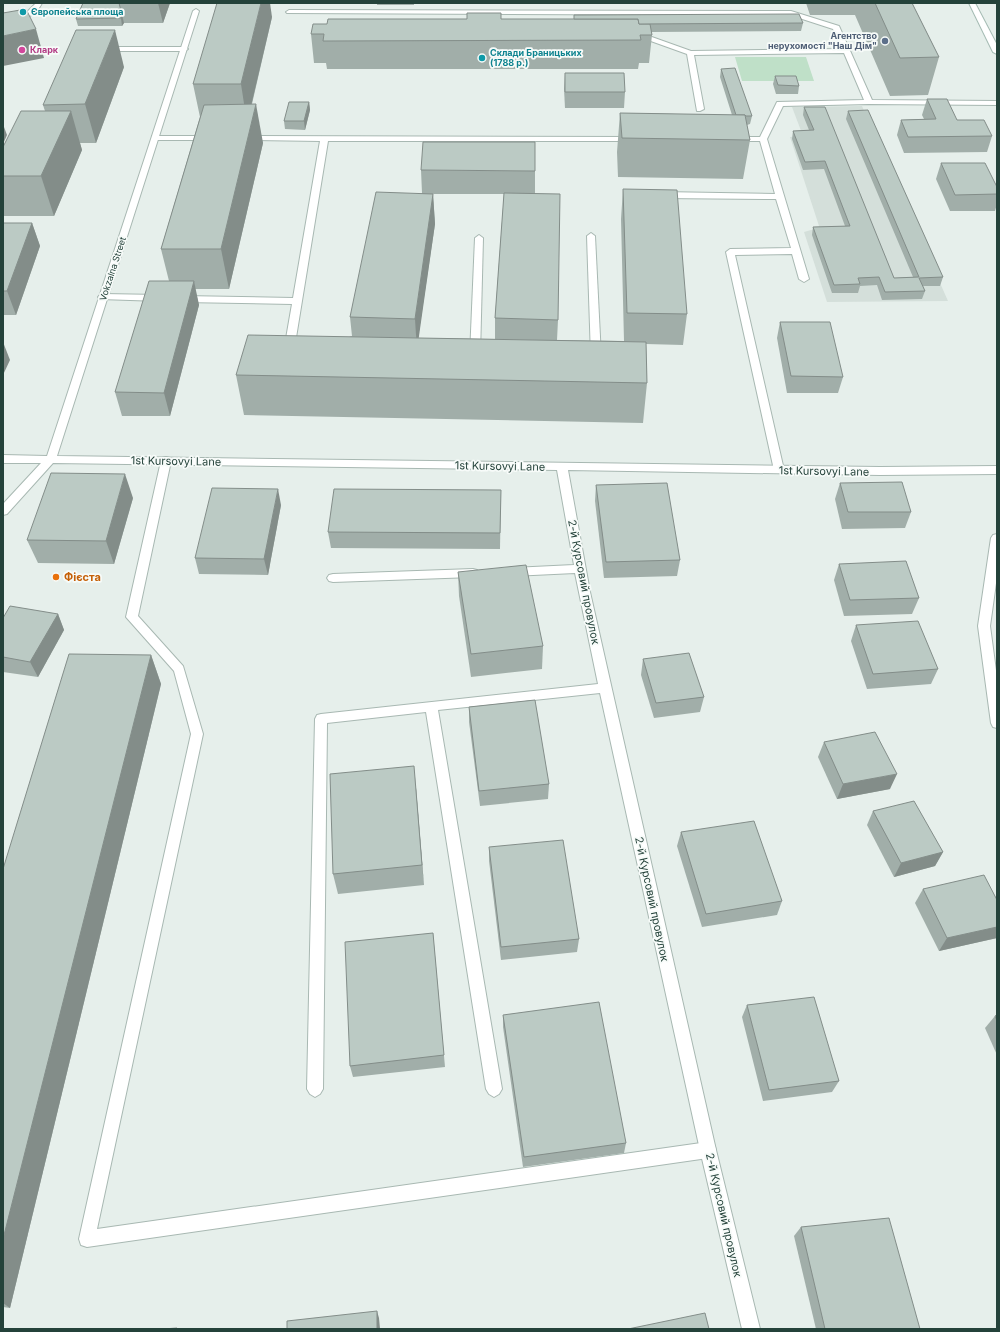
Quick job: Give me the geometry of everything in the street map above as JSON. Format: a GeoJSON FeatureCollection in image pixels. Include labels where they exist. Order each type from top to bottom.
{"type":"FeatureCollection","features":[{"type":"Feature","properties":{"kind":"street"},"geometry":{"type":"LineString","coordinates":[[3,22],[14,20],[28,14],[38,7],[39,3]]}},
{"type":"Feature","properties":{"kind":"street"},"geometry":{"type":"LineString","coordinates":[[429,12],[430,3]]}},
{"type":"Feature","properties":{"kind":"street"},"geometry":{"type":"LineString","coordinates":[[617,3],[619,13]]}},
{"type":"Feature","properties":{"kind":"street"},"geometry":{"type":"LineString","coordinates":[[972,3],[997,52]]}},
{"type":"Feature","properties":{"kind":"street","name":"Vokzalna Street"},"geometry":{"type":"LineString","coordinates":[[3,510],[51,460],[196,11]]}},
{"type":"Feature","properties":{"kind":"street"},"geometry":{"type":"LineString","coordinates":[[289,12],[791,14],[836,28],[869,102]]}},
{"type":"Feature","properties":{"kind":"street"},"geometry":{"type":"LineString","coordinates":[[625,38],[649,38],[690,53],[846,51]]}},
{"type":"Feature","properties":{"kind":"street"},"geometry":{"type":"LineString","coordinates":[[91,49],[184,49]]}},
{"type":"Feature","properties":{"kind":"street"},"geometry":{"type":"LineString","coordinates":[[690,53],[700,109]]}},
{"type":"Feature","properties":{"kind":"street"},"geometry":{"type":"LineString","coordinates":[[804,279],[763,139],[780,104],[869,102],[997,103]]}},
{"type":"Feature","properties":{"kind":"street"},"geometry":{"type":"LineString","coordinates":[[155,138],[221,138]]}},
{"type":"Feature","properties":{"kind":"street"},"geometry":{"type":"LineString","coordinates":[[237,138],[643,139]]}},
{"type":"Feature","properties":{"kind":"street"},"geometry":{"type":"LineString","coordinates":[[296,356],[288,356],[324,138]]}},
{"type":"Feature","properties":{"kind":"street"},"geometry":{"type":"LineString","coordinates":[[723,139],[763,139]]}},
{"type":"Feature","properties":{"kind":"street"},"geometry":{"type":"LineString","coordinates":[[654,195],[780,197]]}},
{"type":"Feature","properties":{"kind":"street"},"geometry":{"type":"LineString","coordinates":[[588,359],[596,359],[591,236]]}},
{"type":"Feature","properties":{"kind":"street"},"geometry":{"type":"LineString","coordinates":[[475,358],[479,238]]}},
{"type":"Feature","properties":{"kind":"street"},"geometry":{"type":"LineString","coordinates":[[779,470],[730,252],[796,251]]}},
{"type":"Feature","properties":{"kind":"street"},"geometry":{"type":"LineString","coordinates":[[103,297],[297,301]]}},
{"type":"Feature","properties":{"kind":"street","name":"1st Kursovyi Lane"},"geometry":{"type":"LineString","coordinates":[[3,459],[880,472],[997,470]]}},
{"type":"Feature","properties":{"kind":"street"},"geometry":{"type":"LineString","coordinates":[[166,461],[132,617],[179,669],[197,734],[87,1239],[708,1150]]}},
{"type":"Feature","properties":{"kind":"street","name":"2-й Курсовий провулок"},"geometry":{"type":"LineString","coordinates":[[562,467],[580,569],[606,688],[708,1150],[751,1329]]}},
{"type":"Feature","properties":{"kind":"street"},"geometry":{"type":"LineString","coordinates":[[997,538],[984,626],[997,723]]}},
{"type":"Feature","properties":{"kind":"street"},"geometry":{"type":"LineString","coordinates":[[504,572],[580,569]]}},
{"type":"Feature","properties":{"kind":"street"},"geometry":{"type":"LineString","coordinates":[[333,578],[480,573]]}},
{"type":"Feature","properties":{"kind":"street"},"geometry":{"type":"LineString","coordinates":[[315,1090],[321,719],[606,688]]}},
{"type":"Feature","properties":{"kind":"street"},"geometry":{"type":"LineString","coordinates":[[431,706],[494,1089]]}},
{"type":"Feature","properties":{"kind":"shaded area"},"geometry":{"type":"Polygon","coordinates":[[[862,106],[948,301],[827,302],[804,232],[820,229],[790,137],[803,136],[792,107],[862,106]]]}},
{"type":"Feature","properties":{"kind":"green space"},"geometry":{"type":"Polygon","coordinates":[[[735,57],[806,57],[814,81],[742,81],[735,57]]]}},
{"type":"Feature","properties":{"kind":"building"},"geometry":{"type":"Polygon","coordinates":[[[83,3],[119,3],[122,15],[121,18],[76,19],[83,3]]]}},
{"type":"Feature","properties":{"kind":"building"},"geometry":{"type":"Polygon","coordinates":[[[217,3],[261,3],[241,84],[193,84],[217,3]]]}},
{"type":"Feature","properties":{"kind":"building"},"geometry":{"type":"Polygon","coordinates":[[[875,3],[912,3],[939,57],[900,58],[875,3]]]}},
{"type":"Feature","properties":{"kind":"building"},"geometry":{"type":"Polygon","coordinates":[[[26,9],[36,29],[3,36],[3,13],[26,9]]]}},
{"type":"Feature","properties":{"kind":"building"},"geometry":{"type":"Polygon","coordinates":[[[467,13],[501,13],[501,19],[638,19],[639,24],[650,24],[652,35],[640,35],[641,40],[323,41],[324,34],[311,34],[313,24],[327,24],[328,19],[467,19],[467,13]]]}},
{"type":"Feature","properties":{"kind":"building"},"geometry":{"type":"Polygon","coordinates":[[[799,14],[803,23],[639,24],[638,19],[574,19],[574,15],[799,14]]]}},
{"type":"Feature","properties":{"kind":"building"},"geometry":{"type":"Polygon","coordinates":[[[76,30],[115,30],[85,104],[43,105],[76,30]]]}},
{"type":"Feature","properties":{"kind":"building"},"geometry":{"type":"Polygon","coordinates":[[[735,68],[752,116],[736,115],[721,69],[735,68]]]}},
{"type":"Feature","properties":{"kind":"building"},"geometry":{"type":"Polygon","coordinates":[[[565,73],[624,73],[625,92],[565,92],[565,73]]]}},
{"type":"Feature","properties":{"kind":"building"},"geometry":{"type":"Polygon","coordinates":[[[775,76],[796,76],[799,86],[778,85],[775,76]]]}},
{"type":"Feature","properties":{"kind":"building"},"geometry":{"type":"Polygon","coordinates":[[[927,99],[947,99],[957,120],[984,120],[992,136],[908,137],[901,120],[936,119],[927,99]]]}},
{"type":"Feature","properties":{"kind":"building"},"geometry":{"type":"Polygon","coordinates":[[[289,102],[309,102],[304,121],[284,121],[289,102]]]}},
{"type":"Feature","properties":{"kind":"building"},"geometry":{"type":"Polygon","coordinates":[[[256,104],[221,249],[161,249],[204,105],[256,104]]]}},
{"type":"Feature","properties":{"kind":"building"},"geometry":{"type":"Polygon","coordinates":[[[804,107],[825,107],[894,278],[919,277],[848,111],[868,110],[943,277],[919,278],[925,291],[885,292],[879,277],[858,278],[860,284],[834,285],[813,227],[850,226],[825,161],[805,162],[793,131],[814,130],[804,107]]]}},
{"type":"Feature","properties":{"kind":"building"},"geometry":{"type":"Polygon","coordinates":[[[21,111],[71,111],[41,176],[3,176],[3,147],[21,111]]]}},
{"type":"Feature","properties":{"kind":"building"},"geometry":{"type":"Polygon","coordinates":[[[620,113],[745,115],[750,140],[622,138],[620,113]]]}},
{"type":"Feature","properties":{"kind":"building"},"geometry":{"type":"Polygon","coordinates":[[[423,142],[535,142],[535,171],[421,170],[423,142]]]}},
{"type":"Feature","properties":{"kind":"building"},"geometry":{"type":"Polygon","coordinates":[[[941,163],[985,163],[997,187],[997,194],[955,195],[941,163]]]}},
{"type":"Feature","properties":{"kind":"building"},"geometry":{"type":"Polygon","coordinates":[[[623,189],[677,190],[687,314],[627,313],[623,189]]]}},
{"type":"Feature","properties":{"kind":"building"},"geometry":{"type":"Polygon","coordinates":[[[376,192],[433,194],[415,319],[350,317],[376,192]]]}},
{"type":"Feature","properties":{"kind":"building"},"geometry":{"type":"Polygon","coordinates":[[[504,193],[560,194],[558,320],[495,318],[504,193]]]}},
{"type":"Feature","properties":{"kind":"building"},"geometry":{"type":"Polygon","coordinates":[[[3,223],[32,223],[7,291],[3,291],[3,223]]]}},
{"type":"Feature","properties":{"kind":"building"},"geometry":{"type":"Polygon","coordinates":[[[149,281],[194,281],[164,393],[115,392],[149,281]]]}},
{"type":"Feature","properties":{"kind":"building"},"geometry":{"type":"Polygon","coordinates":[[[780,322],[830,322],[843,377],[791,376],[780,322]]]}},
{"type":"Feature","properties":{"kind":"building"},"geometry":{"type":"Polygon","coordinates":[[[248,335],[646,342],[647,383],[236,375],[248,335]]]}},
{"type":"Feature","properties":{"kind":"building"},"geometry":{"type":"Polygon","coordinates":[[[51,473],[125,474],[106,541],[27,540],[51,473]]]}},
{"type":"Feature","properties":{"kind":"building"},"geometry":{"type":"Polygon","coordinates":[[[902,482],[911,512],[848,512],[840,483],[902,482]]]}},
{"type":"Feature","properties":{"kind":"building"},"geometry":{"type":"Polygon","coordinates":[[[667,483],[680,560],[606,562],[596,485],[667,483]]]}},
{"type":"Feature","properties":{"kind":"building"},"geometry":{"type":"Polygon","coordinates":[[[212,488],[278,489],[264,559],[195,558],[212,488]]]}},
{"type":"Feature","properties":{"kind":"building"},"geometry":{"type":"Polygon","coordinates":[[[334,489],[501,490],[500,533],[328,532],[334,489]]]}},
{"type":"Feature","properties":{"kind":"building"},"geometry":{"type":"Polygon","coordinates":[[[906,561],[919,598],[850,600],[839,564],[906,561]]]}},
{"type":"Feature","properties":{"kind":"building"},"geometry":{"type":"Polygon","coordinates":[[[526,565],[543,646],[471,654],[458,572],[526,565]]]}},
{"type":"Feature","properties":{"kind":"building"},"geometry":{"type":"Polygon","coordinates":[[[10,606],[58,614],[30,662],[3,657],[3,618],[10,606]]]}},
{"type":"Feature","properties":{"kind":"building"},"geometry":{"type":"Polygon","coordinates":[[[918,621],[938,669],[873,674],[856,625],[918,621]]]}},
{"type":"Feature","properties":{"kind":"building"},"geometry":{"type":"Polygon","coordinates":[[[689,653],[704,697],[656,703],[643,659],[689,653]]]}},
{"type":"Feature","properties":{"kind":"building"},"geometry":{"type":"Polygon","coordinates":[[[69,654],[151,655],[3,1239],[3,869],[69,654]]]}},
{"type":"Feature","properties":{"kind":"building"},"geometry":{"type":"Polygon","coordinates":[[[535,700],[549,784],[479,791],[469,707],[535,700]]]}},
{"type":"Feature","properties":{"kind":"building"},"geometry":{"type":"Polygon","coordinates":[[[875,732],[897,774],[843,784],[824,742],[875,732]]]}},
{"type":"Feature","properties":{"kind":"building"},"geometry":{"type":"Polygon","coordinates":[[[414,766],[422,865],[333,874],[330,774],[414,766]]]}},
{"type":"Feature","properties":{"kind":"building"},"geometry":{"type":"Polygon","coordinates":[[[914,801],[943,852],[901,863],[873,811],[914,801]]]}},
{"type":"Feature","properties":{"kind":"building"},"geometry":{"type":"Polygon","coordinates":[[[754,821],[782,901],[706,914],[681,832],[754,821]]]}},
{"type":"Feature","properties":{"kind":"building"},"geometry":{"type":"Polygon","coordinates":[[[563,840],[579,939],[501,947],[489,847],[563,840]]]}},
{"type":"Feature","properties":{"kind":"building"},"geometry":{"type":"Polygon","coordinates":[[[984,875],[997,900],[997,927],[947,938],[923,889],[984,875]]]}},
{"type":"Feature","properties":{"kind":"building"},"geometry":{"type":"Polygon","coordinates":[[[433,933],[444,1055],[350,1066],[345,942],[433,933]]]}},
{"type":"Feature","properties":{"kind":"building"},"geometry":{"type":"Polygon","coordinates":[[[814,997],[839,1081],[769,1090],[747,1005],[814,997]]]}},
{"type":"Feature","properties":{"kind":"building"},"geometry":{"type":"Polygon","coordinates":[[[599,1002],[626,1143],[524,1157],[503,1015],[599,1002]]]}},
{"type":"Feature","properties":{"kind":"building"},"geometry":{"type":"Polygon","coordinates":[[[889,1218],[920,1329],[825,1329],[801,1227],[889,1218]]]}},
{"type":"Feature","properties":{"kind":"building"},"geometry":{"type":"Polygon","coordinates":[[[377,1311],[377,1329],[287,1329],[287,1321],[377,1311]]]}},
{"type":"Feature","properties":{"kind":"building"},"geometry":{"type":"Polygon","coordinates":[[[705,1313],[709,1329],[628,1329],[705,1313]]]}},
{"type":"Feature","properties":{"kind":"place","name":"Європейська площа"},"geometry":{"type":"Point","coordinates":[23,12]}},
{"type":"Feature","properties":{"kind":"place","name":"Агентство нерухомості \"Наш Дім\""},"geometry":{"type":"Point","coordinates":[885,41]}},
{"type":"Feature","properties":{"kind":"place","name":"Кларк"},"geometry":{"type":"Point","coordinates":[22,50]}},
{"type":"Feature","properties":{"kind":"place","name":"Склади Браницьких (1788 р.)"},"geometry":{"type":"Point","coordinates":[482,58]}},
{"type":"Feature","properties":{"kind":"place","name":"Фієста"},"geometry":{"type":"Point","coordinates":[56,577]}}]}
